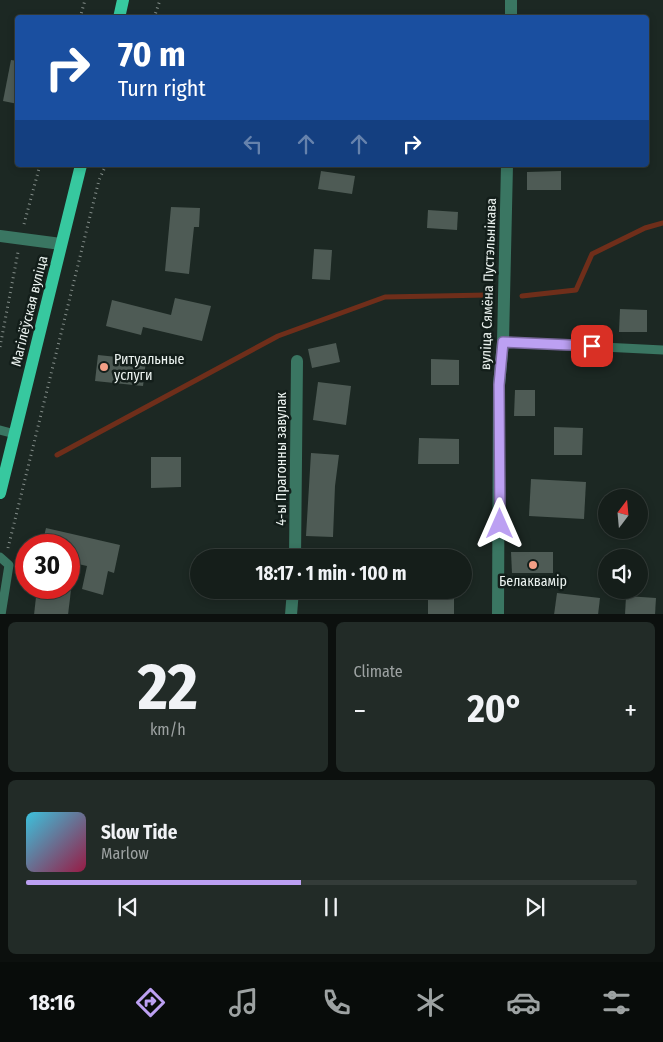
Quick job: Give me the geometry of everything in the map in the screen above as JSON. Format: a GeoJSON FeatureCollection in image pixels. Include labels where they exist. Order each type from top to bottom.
{"type":"FeatureCollection","features":[{"type":"Feature","properties":{"kind":"main road"},"geometry":{"type":"LineString","coordinates":[[120,15],[123,0]]}},
{"type":"Feature","properties":{"kind":"main road","name":"Магілёўская вуліца"},"geometry":{"type":"LineString","coordinates":[[0,493],[80,167]]}},
{"type":"Feature","properties":{"kind":"street"},"geometry":{"type":"LineString","coordinates":[[511,15],[512,0]]}},
{"type":"Feature","properties":{"kind":"street","name":"вуліца Сямёна Пустэльнікава"},"geometry":{"type":"LineString","coordinates":[[498,614],[499,385],[503,342],[507,167]]}},
{"type":"Feature","properties":{"kind":"street"},"geometry":{"type":"LineString","coordinates":[[0,236],[21,237],[61,244]]}},
{"type":"Feature","properties":{"kind":"street","name":"4-ы Прагонны завулак"},"geometry":{"type":"LineString","coordinates":[[295,549],[297,361]]}},
{"type":"Feature","properties":{"kind":"street"},"geometry":{"type":"LineString","coordinates":[[291,614],[292,599]]}},
{"type":"Feature","properties":{"kind":"lane"},"geometry":{"type":"LineString","coordinates":[[503,342],[663,350]]}},
{"type":"Feature","properties":{"kind":"lane"},"geometry":{"type":"LineString","coordinates":[[0,430],[15,434]]}},
{"type":"Feature","properties":{"kind":"lane"},"geometry":{"type":"LineString","coordinates":[[0,614],[9,565],[3,558]]}},
{"type":"Feature","properties":{"kind":"path"},"geometry":{"type":"LineString","coordinates":[[81,15],[85,0]]}},
{"type":"Feature","properties":{"kind":"path"},"geometry":{"type":"LineString","coordinates":[[155,15],[160,0]]}},
{"type":"Feature","properties":{"kind":"path"},"geometry":{"type":"LineString","coordinates":[[0,347],[21,237],[39,167]]}},
{"type":"Feature","properties":{"kind":"path"},"geometry":{"type":"LineString","coordinates":[[3,558],[99,180],[105,167]]}},
{"type":"Feature","properties":{"kind":"building"},"geometry":{"type":"Polygon","coordinates":[[[11,60],[15,61],[15,103],[3,101],[11,60]]]}},
{"type":"Feature","properties":{"kind":"building"},"geometry":{"type":"Polygon","coordinates":[[[321,171],[355,176],[352,194],[318,189],[321,171]]]}},
{"type":"Feature","properties":{"kind":"building"},"geometry":{"type":"Polygon","coordinates":[[[561,171],[561,190],[527,190],[527,172],[561,171]]]}},
{"type":"Feature","properties":{"kind":"building"},"geometry":{"type":"Polygon","coordinates":[[[171,207],[200,208],[199,227],[194,227],[189,274],[165,271],[171,207]]]}},
{"type":"Feature","properties":{"kind":"building"},"geometry":{"type":"Polygon","coordinates":[[[428,210],[458,212],[457,230],[427,228],[428,210]]]}},
{"type":"Feature","properties":{"kind":"building"},"geometry":{"type":"Polygon","coordinates":[[[314,249],[332,250],[330,280],[312,279],[314,249]]]}},
{"type":"Feature","properties":{"kind":"building"},"geometry":{"type":"Polygon","coordinates":[[[175,298],[211,306],[202,341],[143,327],[141,335],[106,326],[112,300],[171,315],[175,298]]]}},
{"type":"Feature","properties":{"kind":"building"},"geometry":{"type":"Polygon","coordinates":[[[620,309],[647,310],[647,332],[619,332],[620,309]]]}},
{"type":"Feature","properties":{"kind":"building"},"geometry":{"type":"Polygon","coordinates":[[[336,343],[340,362],[312,368],[308,349],[336,343]]]}},
{"type":"Feature","properties":{"kind":"building"},"geometry":{"type":"Polygon","coordinates":[[[98,355],[146,360],[143,386],[95,381],[98,355]]]}},
{"type":"Feature","properties":{"kind":"building"},"geometry":{"type":"Polygon","coordinates":[[[431,359],[459,360],[459,385],[431,385],[431,359]]]}},
{"type":"Feature","properties":{"kind":"building"},"geometry":{"type":"Polygon","coordinates":[[[318,382],[351,386],[346,425],[313,420],[318,382]]]}},
{"type":"Feature","properties":{"kind":"building"},"geometry":{"type":"Polygon","coordinates":[[[515,390],[535,390],[535,416],[514,416],[515,390]]]}},
{"type":"Feature","properties":{"kind":"building"},"geometry":{"type":"Polygon","coordinates":[[[554,427],[583,428],[582,455],[554,455],[554,427]]]}},
{"type":"Feature","properties":{"kind":"building"},"geometry":{"type":"Polygon","coordinates":[[[419,438],[459,439],[459,464],[418,464],[419,438]]]}},
{"type":"Feature","properties":{"kind":"building"},"geometry":{"type":"Polygon","coordinates":[[[311,453],[339,455],[335,486],[333,537],[306,536],[311,453]]]}},
{"type":"Feature","properties":{"kind":"building"},"geometry":{"type":"Polygon","coordinates":[[[151,457],[181,457],[181,487],[151,488],[151,457]]]}},
{"type":"Feature","properties":{"kind":"building"},"geometry":{"type":"Polygon","coordinates":[[[531,479],[586,482],[584,519],[529,516],[531,479]]]}},
{"type":"Feature","properties":{"kind":"building"},"geometry":{"type":"Polygon","coordinates":[[[46,528],[72,534],[45,534],[46,528]]]}},
{"type":"Feature","properties":{"kind":"building"},"geometry":{"type":"Polygon","coordinates":[[[80,536],[120,545],[114,573],[108,571],[103,595],[82,589],[87,566],[80,564],[80,536]]]}},
{"type":"Feature","properties":{"kind":"building"},"geometry":{"type":"Polygon","coordinates":[[[511,552],[553,552],[553,573],[512,573],[511,552]]]}},
{"type":"Feature","properties":{"kind":"building"},"geometry":{"type":"Polygon","coordinates":[[[557,593],[598,598],[600,599],[598,614],[554,614],[557,593]]]}},
{"type":"Feature","properties":{"kind":"building"},"geometry":{"type":"Polygon","coordinates":[[[656,598],[655,614],[625,614],[626,599],[656,598]]]}},
{"type":"Feature","properties":{"kind":"building"},"geometry":{"type":"Polygon","coordinates":[[[36,599],[70,599],[68,614],[34,614],[36,599]]]}},
{"type":"Feature","properties":{"kind":"building"},"geometry":{"type":"Polygon","coordinates":[[[428,599],[454,599],[454,614],[428,614],[428,599]]]}},
{"type":"Feature","properties":{"kind":"waterway"},"geometry":{"type":"LineString","coordinates":[[522,296],[576,290],[592,254],[645,228],[663,223]]}},
{"type":"Feature","properties":{"kind":"waterway"},"geometry":{"type":"LineString","coordinates":[[57,455],[278,336],[385,297],[488,295]]}},
{"type":"Feature","properties":{"kind":"place","name":"Ритуальные услуги"},"geometry":{"type":"Point","coordinates":[104,367]}},
{"type":"Feature","properties":{"kind":"place","name":"Белаквамір"},"geometry":{"type":"Point","coordinates":[533,565]}},
{"type":"Feature","properties":{"kind":"route"},"geometry":{"type":"LineString","coordinates":[[500,524],[499,385],[503,342],[592,346]]}}]}
